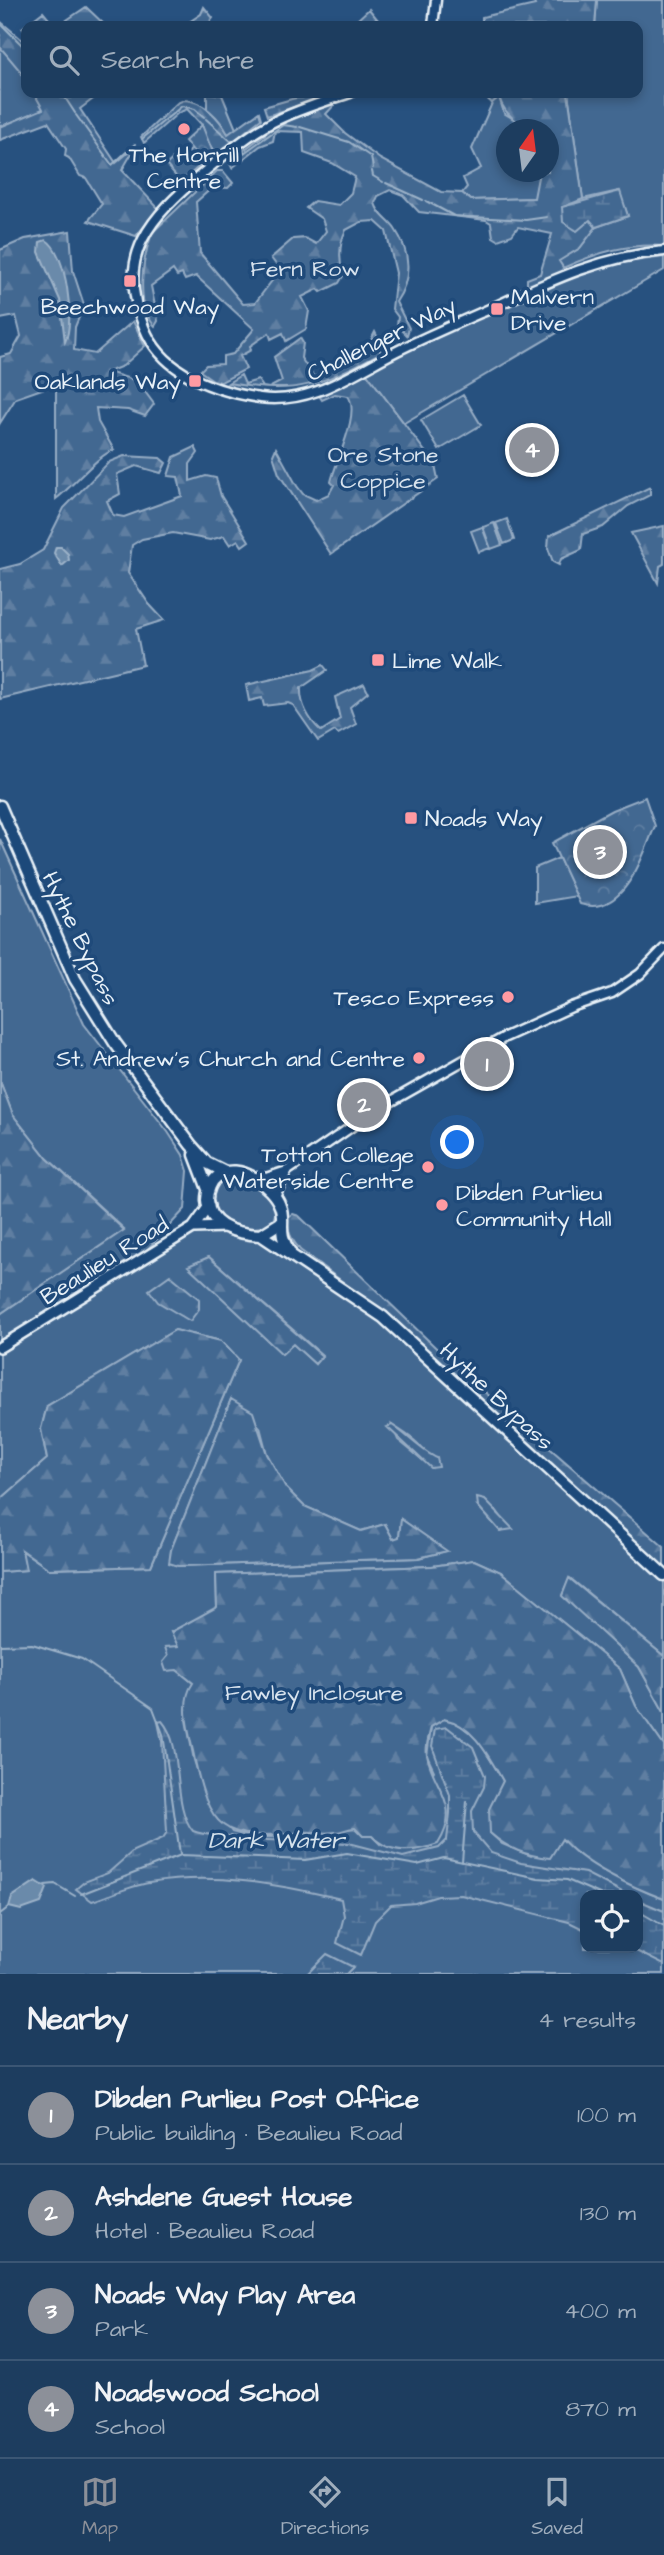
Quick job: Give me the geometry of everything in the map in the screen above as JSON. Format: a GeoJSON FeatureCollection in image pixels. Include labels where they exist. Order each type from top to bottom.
{"type":"FeatureCollection","features":[{"type":"Feature","properties":{"kind":"main road","name":"Hythe Bypass"},"geometry":{"type":"LineString","coordinates":[[0,806],[75,979],[115,1043],[191,1145],[207,1163],[225,1172]]}},
{"type":"Feature","properties":{"kind":"main road","name":"Hythe Bypass"},"geometry":{"type":"LineString","coordinates":[[191,1145],[208,1189]]}},
{"type":"Feature","properties":{"kind":"main road"},"geometry":{"type":"LineString","coordinates":[[280,1223],[261,1235],[225,1227],[214,1218],[209,1206],[208,1189],[215,1178],[225,1172],[253,1177],[275,1196],[281,1208],[283,1240],[294,1258]]}},
{"type":"Feature","properties":{"kind":"main road","name":"Beaulieu Road"},"geometry":{"type":"LineString","coordinates":[[0,1347],[193,1228],[209,1206]]}},
{"type":"Feature","properties":{"kind":"main road","name":"Beaulieu Road"},"geometry":{"type":"LineString","coordinates":[[193,1228],[225,1227]]}},
{"type":"Feature","properties":{"kind":"main road","name":"Hythe Bypass"},"geometry":{"type":"LineString","coordinates":[[261,1235],[383,1317],[664,1575]]}},
{"type":"Feature","properties":{"kind":"street"},"geometry":{"type":"LineString","coordinates":[[434,21],[436,0]]}},
{"type":"Feature","properties":{"kind":"street","name":"Challenger Way"},"geometry":{"type":"LineString","coordinates":[[337,98],[268,124],[201,175],[150,223],[141,243],[135,269],[136,302],[151,342],[177,369],[214,388],[281,400],[309,396],[398,350],[571,272],[630,254],[664,251]]}},
{"type":"Feature","properties":{"kind":"street"},"geometry":{"type":"LineString","coordinates":[[253,1177],[266,1178],[287,1171],[376,1110],[454,1063],[537,1021],[612,993],[640,974],[664,949]]}},
{"type":"Feature","properties":{"kind":"street"},"geometry":{"type":"LineString","coordinates":[[275,1196],[287,1171]]}},
{"type":"Feature","properties":{"kind":"green space"},"geometry":{"type":"Polygon","coordinates":[[[533,0],[597,0],[595,21],[482,21],[482,17],[535,5],[533,0]]]}},
{"type":"Feature","properties":{"kind":"green space"},"geometry":{"type":"Polygon","coordinates":[[[597,0],[664,0],[664,246],[612,250],[563,268],[558,261],[580,248],[596,227],[628,216],[619,191],[583,199],[569,98],[643,98],[643,21],[595,21],[597,0]]]}},
{"type":"Feature","properties":{"kind":"green space"},"geometry":{"type":"Polygon","coordinates":[[[86,7],[101,21],[65,21],[86,7]]]}},
{"type":"Feature","properties":{"kind":"green space"},"geometry":{"type":"Polygon","coordinates":[[[204,7],[213,18],[211,21],[190,21],[201,14],[204,7]]]}},
{"type":"Feature","properties":{"kind":"green space"},"geometry":{"type":"Polygon","coordinates":[[[369,9],[379,21],[360,21],[358,19],[369,9]]]}},
{"type":"Feature","properties":{"kind":"green space"},"geometry":{"type":"Polygon","coordinates":[[[43,12],[50,21],[31,21],[43,12]]]}},
{"type":"Feature","properties":{"kind":"green space"},"geometry":{"type":"Polygon","coordinates":[[[0,21],[21,39],[21,72],[0,47],[0,21]]]}},
{"type":"Feature","properties":{"kind":"green space"},"geometry":{"type":"Polygon","coordinates":[[[0,47],[21,73],[21,98],[37,98],[44,109],[0,127],[0,47]]]}},
{"type":"Feature","properties":{"kind":"green space"},"geometry":{"type":"Polygon","coordinates":[[[37,98],[94,98],[80,109],[116,163],[136,146],[122,170],[159,209],[136,236],[88,221],[102,204],[86,178],[80,176],[65,156],[66,149],[48,122],[0,140],[0,127],[43,109],[37,98]]]}},
{"type":"Feature","properties":{"kind":"green space"},"geometry":{"type":"Polygon","coordinates":[[[207,98],[223,98],[236,129],[228,135],[207,109],[207,98]]]}},
{"type":"Feature","properties":{"kind":"green space"},"geometry":{"type":"Polygon","coordinates":[[[295,98],[321,98],[267,116],[264,107],[295,98]]]}},
{"type":"Feature","properties":{"kind":"green space"},"geometry":{"type":"Polygon","coordinates":[[[499,98],[504,113],[514,119],[496,119],[496,182],[537,182],[535,198],[471,200],[462,193],[467,187],[463,178],[481,168],[472,149],[492,103],[499,98]]]}},
{"type":"Feature","properties":{"kind":"green space","name":"Fern Row"},"geometry":{"type":"Polygon","coordinates":[[[499,98],[569,98],[583,199],[563,207],[590,219],[596,227],[580,248],[559,261],[566,272],[527,288],[527,279],[540,274],[552,234],[518,227],[512,235],[498,240],[493,237],[491,223],[486,220],[419,212],[403,195],[390,190],[378,196],[375,203],[395,229],[407,257],[405,284],[396,302],[409,328],[407,335],[397,325],[398,317],[392,309],[396,273],[386,231],[375,221],[361,222],[346,230],[340,247],[343,276],[339,283],[302,297],[309,311],[306,329],[286,341],[283,333],[271,339],[269,333],[250,346],[251,350],[240,356],[246,369],[221,382],[200,371],[206,365],[223,364],[223,356],[233,354],[254,329],[196,276],[185,280],[182,274],[177,276],[173,270],[151,286],[158,321],[155,326],[148,317],[142,294],[142,281],[152,233],[217,171],[223,171],[233,183],[228,188],[213,187],[196,202],[200,253],[243,304],[255,303],[280,270],[271,258],[293,239],[305,238],[316,244],[326,231],[322,219],[306,208],[314,201],[339,205],[351,193],[355,177],[332,163],[304,153],[303,132],[275,131],[273,141],[260,146],[232,168],[229,161],[276,126],[337,102],[326,114],[345,133],[380,159],[441,192],[462,193],[471,200],[534,198],[537,182],[559,182],[559,119],[514,119],[499,98]]]}},
{"type":"Feature","properties":{"kind":"green space"},"geometry":{"type":"Polygon","coordinates":[[[184,100],[198,103],[210,111],[228,134],[259,112],[261,119],[217,154],[206,140],[202,125],[187,109],[178,113],[144,143],[141,137],[177,103],[184,100]]]}},
{"type":"Feature","properties":{"kind":"green space"},"geometry":{"type":"Polygon","coordinates":[[[202,125],[214,155],[204,164],[185,141],[202,125]]]}},
{"type":"Feature","properties":{"kind":"green space"},"geometry":{"type":"Polygon","coordinates":[[[192,149],[203,163],[181,182],[166,165],[177,155],[181,159],[192,149]]]}},
{"type":"Feature","properties":{"kind":"green space"},"geometry":{"type":"Polygon","coordinates":[[[620,191],[628,216],[596,227],[590,220],[577,231],[563,222],[562,207],[620,191]]]}},
{"type":"Feature","properties":{"kind":"green space"},"geometry":{"type":"Polygon","coordinates":[[[70,231],[73,271],[84,305],[75,327],[74,350],[95,354],[133,321],[145,346],[123,366],[108,372],[137,381],[154,404],[145,416],[128,410],[96,408],[98,422],[114,450],[101,457],[56,499],[56,384],[16,398],[0,423],[0,357],[11,354],[21,336],[16,316],[0,319],[0,250],[25,239],[70,231]]]}},
{"type":"Feature","properties":{"kind":"green space"},"geometry":{"type":"Polygon","coordinates":[[[664,257],[664,270],[404,423],[365,371],[546,287],[603,265],[664,257]]]}},
{"type":"Feature","properties":{"kind":"green space"},"geometry":{"type":"Polygon","coordinates":[[[375,332],[380,342],[380,353],[340,373],[307,385],[269,388],[282,381],[274,357],[300,338],[303,343],[301,358],[314,377],[332,369],[331,363],[341,357],[359,357],[375,332]]]}},
{"type":"Feature","properties":{"kind":"green space","name":"Ore Stone Coppice"},"geometry":{"type":"Polygon","coordinates":[[[365,371],[435,465],[438,479],[331,554],[279,474],[273,455],[276,448],[303,494],[316,500],[329,494],[334,485],[331,482],[349,425],[351,404],[348,396],[335,394],[322,400],[320,397],[365,371]]]}},
{"type":"Feature","properties":{"kind":"green space"},"geometry":{"type":"Polygon","coordinates":[[[241,375],[245,384],[258,380],[267,388],[228,383],[241,375]]]}},
{"type":"Feature","properties":{"kind":"green space"},"geometry":{"type":"Polygon","coordinates":[[[463,395],[481,425],[439,450],[421,420],[463,395]]]}},
{"type":"Feature","properties":{"kind":"green space"},"geometry":{"type":"Polygon","coordinates":[[[195,447],[198,453],[190,464],[190,481],[206,476],[216,478],[221,496],[249,541],[242,546],[238,540],[230,545],[224,536],[210,540],[173,533],[142,539],[132,545],[128,573],[149,604],[164,620],[136,629],[143,665],[0,699],[0,569],[20,564],[43,550],[64,508],[109,462],[124,456],[160,458],[166,463],[161,473],[136,466],[117,474],[120,494],[107,501],[113,515],[124,517],[182,496],[178,477],[168,476],[174,457],[195,447]]]}},
{"type":"Feature","properties":{"kind":"green space"},"geometry":{"type":"Polygon","coordinates":[[[650,487],[650,495],[628,506],[603,527],[583,534],[581,550],[561,559],[559,565],[553,562],[548,548],[549,536],[650,487]]]}},
{"type":"Feature","properties":{"kind":"green space"},"geometry":{"type":"Polygon","coordinates":[[[507,519],[514,540],[504,544],[496,523],[507,519]]]}},
{"type":"Feature","properties":{"kind":"green space"},"geometry":{"type":"Polygon","coordinates":[[[494,523],[502,545],[491,549],[483,527],[494,523]]]}},
{"type":"Feature","properties":{"kind":"green space"},"geometry":{"type":"Polygon","coordinates":[[[664,526],[664,564],[660,566],[658,583],[631,533],[664,526]]]}},
{"type":"Feature","properties":{"kind":"green space"},"geometry":{"type":"Polygon","coordinates":[[[482,527],[490,548],[479,552],[471,531],[482,527]]]}},
{"type":"Feature","properties":{"kind":"green space"},"geometry":{"type":"Polygon","coordinates":[[[323,665],[327,670],[301,688],[306,711],[321,731],[340,719],[335,697],[364,684],[368,692],[350,707],[356,724],[338,734],[335,731],[318,741],[293,705],[288,703],[264,706],[262,698],[249,701],[246,685],[313,670],[323,665]]]}},
{"type":"Feature","properties":{"kind":"green space"},"geometry":{"type":"Polygon","coordinates":[[[645,797],[655,826],[629,882],[620,894],[608,902],[595,906],[580,904],[552,843],[612,810],[645,797]]]}},
{"type":"Feature","properties":{"kind":"green space"},"geometry":{"type":"Polygon","coordinates":[[[0,839],[84,1024],[168,1132],[183,1155],[188,1171],[185,1209],[142,1255],[0,1345],[0,1314],[124,1229],[47,1158],[13,1115],[0,1081],[0,839]]]}},
{"type":"Feature","properties":{"kind":"green space"},"geometry":{"type":"Polygon","coordinates":[[[559,858],[577,896],[535,903],[535,868],[559,858]]]}},
{"type":"Feature","properties":{"kind":"green space"},"geometry":{"type":"Polygon","coordinates":[[[0,1081],[13,1115],[47,1158],[124,1230],[0,1314],[0,1081]]]}},
{"type":"Feature","properties":{"kind":"green space"},"geometry":{"type":"Polygon","coordinates":[[[232,1175],[261,1187],[277,1208],[272,1224],[257,1228],[242,1227],[214,1213],[211,1193],[215,1182],[232,1175]]]}},
{"type":"Feature","properties":{"kind":"green space"},"geometry":{"type":"Polygon","coordinates":[[[293,1214],[299,1216],[456,1367],[664,1547],[664,1570],[398,1323],[300,1250],[288,1227],[288,1217],[293,1214]]]}},
{"type":"Feature","properties":{"kind":"green space"},"geometry":{"type":"Polygon","coordinates":[[[210,1228],[261,1239],[388,1324],[664,1578],[664,1656],[570,1578],[562,1595],[639,1667],[664,1712],[664,1746],[636,1706],[620,1669],[501,1572],[474,1560],[432,1566],[216,1574],[217,1608],[171,1632],[179,1646],[177,1670],[193,1683],[186,1720],[194,1760],[205,1796],[232,1832],[251,1837],[273,1837],[355,1828],[363,1836],[372,1836],[380,1844],[434,1771],[427,1756],[431,1727],[444,1719],[455,1722],[480,1743],[503,1781],[490,1833],[502,1844],[531,1856],[562,1839],[610,1874],[664,1899],[664,1974],[0,1974],[0,1572],[25,1570],[21,1550],[49,1569],[151,1566],[239,1360],[221,1341],[175,1330],[47,1406],[41,1429],[47,1459],[0,1500],[0,1349],[198,1229],[210,1228]],[[209,1257],[189,1266],[282,1354],[293,1344],[315,1364],[322,1355],[209,1257]],[[231,1399],[171,1550],[170,1563],[178,1566],[418,1558],[446,1551],[401,1519],[399,1538],[393,1539],[385,1524],[361,1531],[304,1506],[286,1488],[267,1454],[260,1427],[231,1399]],[[392,1425],[398,1440],[431,1467],[421,1447],[392,1425]],[[478,1506],[500,1531],[505,1523],[497,1511],[478,1506]]]}},
{"type":"Feature","properties":{"kind":"green space"},"geometry":{"type":"Polygon","coordinates":[[[209,1257],[322,1356],[315,1364],[293,1344],[282,1354],[188,1266],[209,1257]]]}},
{"type":"Feature","properties":{"kind":"green space"},"geometry":{"type":"Polygon","coordinates":[[[170,1275],[199,1299],[199,1309],[190,1321],[158,1302],[149,1290],[170,1275]]]}},
{"type":"Feature","properties":{"kind":"green space"},"geometry":{"type":"Polygon","coordinates":[[[175,1330],[221,1341],[239,1360],[151,1566],[49,1569],[22,1550],[26,1570],[0,1572],[0,1500],[47,1459],[41,1429],[47,1406],[175,1330]]]}},
{"type":"Feature","properties":{"kind":"green space"},"geometry":{"type":"Polygon","coordinates":[[[231,1399],[253,1412],[267,1454],[286,1488],[304,1506],[361,1531],[385,1524],[393,1539],[399,1537],[401,1519],[447,1551],[418,1558],[178,1566],[169,1563],[171,1550],[231,1399]]]}},
{"type":"Feature","properties":{"kind":"green space"},"geometry":{"type":"Polygon","coordinates":[[[392,1425],[437,1458],[439,1467],[431,1468],[387,1427],[392,1425]]]}},
{"type":"Feature","properties":{"kind":"green space"},"geometry":{"type":"Polygon","coordinates":[[[477,1498],[485,1500],[513,1529],[500,1531],[478,1506],[477,1498]]]}},
{"type":"Feature","properties":{"kind":"green space","name":"Fawley Inclosure"},"geometry":{"type":"Polygon","coordinates":[[[474,1560],[501,1572],[620,1669],[636,1706],[664,1746],[664,1899],[623,1882],[583,1858],[562,1839],[550,1858],[518,1851],[497,1839],[490,1833],[489,1809],[503,1781],[480,1743],[455,1722],[444,1719],[431,1727],[426,1748],[430,1767],[447,1807],[448,1818],[438,1844],[421,1849],[395,1849],[372,1836],[363,1836],[355,1828],[331,1833],[254,1835],[237,1832],[224,1825],[213,1814],[199,1778],[187,1725],[187,1698],[193,1683],[177,1670],[166,1671],[163,1662],[168,1656],[165,1647],[178,1646],[171,1632],[217,1607],[216,1574],[432,1566],[474,1560]]]}},
{"type":"Feature","properties":{"kind":"green space"},"geometry":{"type":"Polygon","coordinates":[[[569,1578],[664,1656],[664,1712],[639,1667],[562,1596],[569,1578]]]}},
{"type":"Feature","properties":{"kind":"green space"},"geometry":{"type":"Polygon","coordinates":[[[162,1721],[169,1732],[182,1806],[193,1831],[241,1839],[349,1843],[403,1857],[439,1848],[447,1840],[450,1795],[432,1746],[435,1729],[447,1727],[473,1747],[485,1776],[484,1787],[472,1811],[473,1832],[491,1853],[521,1863],[585,1873],[618,1890],[580,1890],[580,1928],[569,1922],[461,1895],[438,1896],[415,1903],[391,1905],[375,1921],[361,1955],[337,1943],[344,1916],[341,1899],[293,1889],[222,1879],[174,1880],[142,1884],[92,1901],[76,1889],[84,1882],[108,1873],[133,1851],[163,1838],[167,1832],[162,1741],[158,1722],[162,1721]]]}},
{"type":"Feature","properties":{"kind":"green space"},"geometry":{"type":"Polygon","coordinates":[[[643,1902],[664,1911],[664,1965],[640,1953],[643,1953],[643,1902]]]}},
{"type":"Feature","properties":{"kind":"green space"},"geometry":{"type":"Polygon","coordinates":[[[327,1954],[353,1967],[346,1974],[307,1974],[327,1954]]]}},
{"type":"Feature","properties":{"kind":"shaded area"},"geometry":{"type":"Polygon","coordinates":[[[46,240],[59,258],[67,288],[69,320],[65,342],[60,300],[39,252],[40,242],[46,240]]]}},
{"type":"Feature","properties":{"kind":"shaded area"},"geometry":{"type":"Polygon","coordinates":[[[56,547],[61,547],[68,554],[69,560],[62,566],[54,553],[56,547]]]}},
{"type":"Feature","properties":{"kind":"shaded area"},"geometry":{"type":"Polygon","coordinates":[[[36,1881],[47,1888],[41,1903],[21,1910],[9,1907],[12,1897],[36,1881]]]}},
{"type":"Feature","properties":{"kind":"waterway"},"geometry":{"type":"LineString","coordinates":[[0,23],[21,44]]}},
{"type":"Feature","properties":{"kind":"waterway"},"geometry":{"type":"LineString","coordinates":[[65,98],[75,113]]}},
{"type":"Feature","properties":{"kind":"waterway"},"geometry":{"type":"LineString","coordinates":[[142,139],[182,106],[195,109],[204,117]]}},
{"type":"Feature","properties":{"kind":"waterway"},"geometry":{"type":"LineString","coordinates":[[76,115],[112,165],[135,144]]}},
{"type":"Feature","properties":{"kind":"waterway"},"geometry":{"type":"LineString","coordinates":[[206,119],[233,143]]}},
{"type":"Feature","properties":{"kind":"waterway"},"geometry":{"type":"LineString","coordinates":[[240,149],[244,153],[283,125],[297,127]]}},
{"type":"Feature","properties":{"kind":"waterway"},"geometry":{"type":"LineString","coordinates":[[300,127],[349,142],[371,157],[373,168]]}},
{"type":"Feature","properties":{"kind":"waterway"},"geometry":{"type":"LineString","coordinates":[[372,171],[373,176],[383,182]]}},
{"type":"Feature","properties":{"kind":"waterway"},"geometry":{"type":"LineString","coordinates":[[386,183],[423,200]]}},
{"type":"Feature","properties":{"kind":"waterway"},"geometry":{"type":"LineString","coordinates":[[426,201],[454,216],[526,220],[547,217]]}},
{"type":"Feature","properties":{"kind":"waterway","name":"Dark Water"},"geometry":{"type":"LineString","coordinates":[[0,1645],[32,1644],[82,1659],[153,1708],[163,1734],[180,1854]]}},
{"type":"Feature","properties":{"kind":"waterway"},"geometry":{"type":"LineString","coordinates":[[462,1862],[467,1801]]}},
{"type":"Feature","properties":{"kind":"waterway","name":"Dark Water"},"geometry":{"type":"LineString","coordinates":[[81,1894],[181,1855],[305,1860],[347,1853],[417,1865],[444,1858],[538,1878],[567,1880],[590,1890]]}},
{"type":"Feature","properties":{"kind":"waterway"},"geometry":{"type":"LineString","coordinates":[[45,1885],[55,1884],[75,1896]]}},
{"type":"Feature","properties":{"kind":"waterway"},"geometry":{"type":"LineString","coordinates":[[0,1914],[9,1907]]}},
{"type":"Feature","properties":{"kind":"waterway","name":"Dark Water"},"geometry":{"type":"LineString","coordinates":[[643,1914],[664,1926]]}},
{"type":"Feature","properties":{"kind":"place","name":"The Horrill Centre"},"geometry":{"type":"Point","coordinates":[184,129]}},
{"type":"Feature","properties":{"kind":"place","name":"Beechwood Way"},"geometry":{"type":"Point","coordinates":[130,281]}},
{"type":"Feature","properties":{"kind":"place","name":"Malvern Drive"},"geometry":{"type":"Point","coordinates":[497,309]}},
{"type":"Feature","properties":{"kind":"place","name":"Oaklands Way"},"geometry":{"type":"Point","coordinates":[195,381]}},
{"type":"Feature","properties":{"kind":"place","name":"Noadswood School"},"geometry":{"type":"Point","coordinates":[532,450]}},
{"type":"Feature","properties":{"kind":"place","name":"Lime Walk"},"geometry":{"type":"Point","coordinates":[378,660]}},
{"type":"Feature","properties":{"kind":"place","name":"Noads Way"},"geometry":{"type":"Point","coordinates":[411,818]}},
{"type":"Feature","properties":{"kind":"place","name":"Noads Way Play Area"},"geometry":{"type":"Point","coordinates":[600,852]}},
{"type":"Feature","properties":{"kind":"place","name":"Tesco Express"},"geometry":{"type":"Point","coordinates":[508,997]}},
{"type":"Feature","properties":{"kind":"place","name":"St. Andrew's Church and Centre"},"geometry":{"type":"Point","coordinates":[419,1058]}},
{"type":"Feature","properties":{"kind":"place","name":"Dibden Purlieu Post Office"},"geometry":{"type":"Point","coordinates":[487,1064]}},
{"type":"Feature","properties":{"kind":"place","name":"Ashdene Guest House"},"geometry":{"type":"Point","coordinates":[364,1105]}},
{"type":"Feature","properties":{"kind":"place","name":"Totton College Waterside Centre"},"geometry":{"type":"Point","coordinates":[428,1167]}},
{"type":"Feature","properties":{"kind":"place","name":"Dibden Purlieu Community Hall"},"geometry":{"type":"Point","coordinates":[442,1205]}}]}
